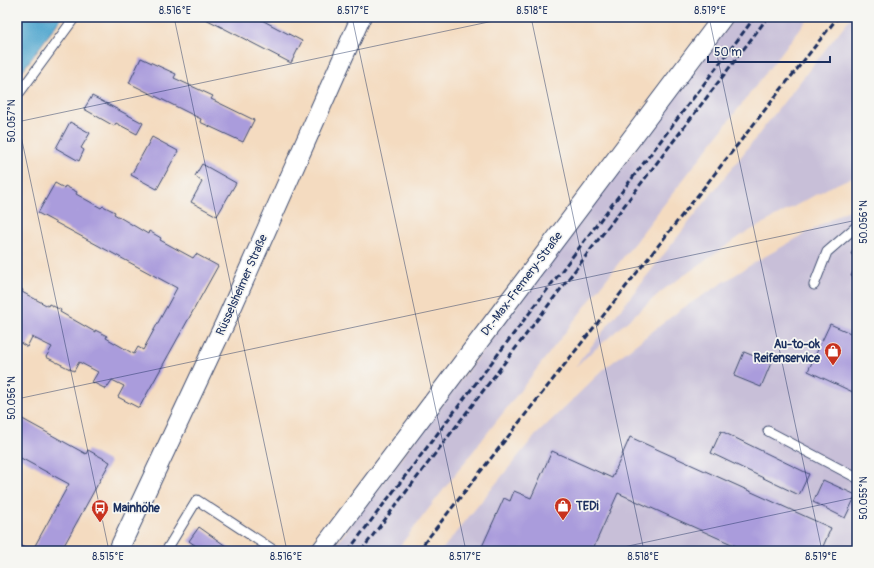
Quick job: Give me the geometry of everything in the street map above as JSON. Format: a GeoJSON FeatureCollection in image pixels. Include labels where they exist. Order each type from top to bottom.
{"type":"FeatureCollection","features":[{"type":"Feature","properties":{"kind":"street","name":"Rüsselsheimer Straße"},"geometry":{"type":"LineString","coordinates":[[118,551],[232,308],[361,17]]}},
{"type":"Feature","properties":{"kind":"street","name":"Dr.-Max-Fremery-Straße"},"geometry":{"type":"LineString","coordinates":[[321,551],[723,17]]}},
{"type":"Feature","properties":{"kind":"lane"},"geometry":{"type":"LineString","coordinates":[[17,96],[75,17]]}},
{"type":"Feature","properties":{"kind":"lane"},"geometry":{"type":"LineString","coordinates":[[814,285],[827,252],[857,226]]}},
{"type":"Feature","properties":{"kind":"lane"},"geometry":{"type":"LineString","coordinates":[[768,431],[857,478]]}},
{"type":"Feature","properties":{"kind":"lane"},"geometry":{"type":"LineString","coordinates":[[166,551],[197,500],[275,551]]}},
{"type":"Feature","properties":{"kind":"shaded area"},"geometry":{"type":"Polygon","coordinates":[[[735,17],[809,17],[396,551],[331,551],[735,17]]]}},
{"type":"Feature","properties":{"kind":"shaded area"},"geometry":{"type":"Polygon","coordinates":[[[851,17],[857,17],[857,175],[828,188],[742,235],[663,290],[575,367],[851,17]]]}},
{"type":"Feature","properties":{"kind":"shaded area"},"geometry":{"type":"Polygon","coordinates":[[[857,207],[857,551],[441,551],[533,438],[604,369],[680,310],[757,261],[842,213],[857,207]]]}},
{"type":"Feature","properties":{"kind":"water"},"geometry":{"type":"Polygon","coordinates":[[[17,17],[62,17],[17,78],[17,17]]]}},
{"type":"Feature","properties":{"kind":"building"},"geometry":{"type":"Polygon","coordinates":[[[202,17],[256,17],[302,41],[291,63],[202,17]]]}},
{"type":"Feature","properties":{"kind":"building"},"geometry":{"type":"Polygon","coordinates":[[[141,58],[176,74],[174,78],[213,96],[211,99],[254,120],[243,142],[200,122],[201,119],[129,83],[141,58]]]}},
{"type":"Feature","properties":{"kind":"building"},"geometry":{"type":"Polygon","coordinates":[[[92,96],[143,123],[137,134],[116,123],[114,126],[84,109],[92,96]]]}},
{"type":"Feature","properties":{"kind":"building"},"geometry":{"type":"Polygon","coordinates":[[[70,122],[90,133],[81,148],[84,150],[79,161],[56,148],[70,122]]]}},
{"type":"Feature","properties":{"kind":"building"},"geometry":{"type":"Polygon","coordinates":[[[152,137],[178,151],[157,189],[131,175],[152,137]]]}},
{"type":"Feature","properties":{"kind":"building"},"geometry":{"type":"Polygon","coordinates":[[[202,164],[236,183],[217,216],[191,202],[202,182],[195,176],[202,164]]]}},
{"type":"Feature","properties":{"kind":"building"},"geometry":{"type":"Polygon","coordinates":[[[55,183],[64,188],[65,186],[77,192],[76,194],[101,208],[103,206],[115,212],[114,214],[148,234],[149,231],[161,238],[160,240],[193,258],[196,254],[218,266],[139,408],[118,397],[124,386],[112,380],[106,389],[92,382],[98,372],[79,362],[74,371],[46,357],[52,347],[32,337],[27,347],[17,341],[17,287],[23,290],[22,292],[48,306],[49,304],[61,310],[60,312],[95,332],[95,330],[107,336],[106,338],[134,354],[138,347],[143,350],[177,288],[38,213],[55,183]]]}},
{"type":"Feature","properties":{"kind":"building"},"geometry":{"type":"Polygon","coordinates":[[[857,243],[857,257],[851,254],[857,243]]]}},
{"type":"Feature","properties":{"kind":"building"},"geometry":{"type":"Polygon","coordinates":[[[857,264],[857,279],[851,276],[857,264]]]}},
{"type":"Feature","properties":{"kind":"building"},"geometry":{"type":"Polygon","coordinates":[[[830,324],[857,336],[857,394],[808,371],[830,324]]]}},
{"type":"Feature","properties":{"kind":"building"},"geometry":{"type":"Polygon","coordinates":[[[744,352],[771,363],[761,387],[734,376],[744,352]]]}},
{"type":"Feature","properties":{"kind":"building"},"geometry":{"type":"Polygon","coordinates":[[[17,416],[86,454],[88,450],[110,462],[61,551],[32,551],[69,484],[17,456],[17,416]]]}},
{"type":"Feature","properties":{"kind":"building"},"geometry":{"type":"Polygon","coordinates":[[[721,431],[809,474],[799,495],[711,453],[721,431]]]}},
{"type":"Feature","properties":{"kind":"building"},"geometry":{"type":"Polygon","coordinates":[[[630,437],[831,528],[821,551],[747,551],[618,493],[592,551],[480,551],[504,498],[510,501],[514,491],[531,498],[552,451],[612,478],[630,437]]]}},
{"type":"Feature","properties":{"kind":"building"},"geometry":{"type":"Polygon","coordinates":[[[823,480],[856,495],[845,518],[813,502],[823,480]]]}},
{"type":"Feature","properties":{"kind":"building"},"geometry":{"type":"Polygon","coordinates":[[[199,527],[233,551],[203,551],[189,541],[199,527]]]}},
{"type":"Feature","properties":{"kind":"building"},"geometry":{"type":"Polygon","coordinates":[[[17,544],[30,551],[17,551],[17,544]]]}},
{"type":"Feature","properties":{"kind":"railway"},"geometry":{"type":"LineString","coordinates":[[348,551],[755,17]]}},
{"type":"Feature","properties":{"kind":"railway"},"geometry":{"type":"LineString","coordinates":[[361,551],[768,17]]}},
{"type":"Feature","properties":{"kind":"railway"},"geometry":{"type":"LineString","coordinates":[[418,551],[838,17]]}},
{"type":"Feature","properties":{"kind":"place","name":"Au-to-ok Reifenservice"},"geometry":{"type":"Point","coordinates":[833,366]}},
{"type":"Feature","properties":{"kind":"place","name":"TEDi"},"geometry":{"type":"Point","coordinates":[563,521]}},
{"type":"Feature","properties":{"kind":"place","name":"Mainhöhe"},"geometry":{"type":"Point","coordinates":[100,523]}}]}
